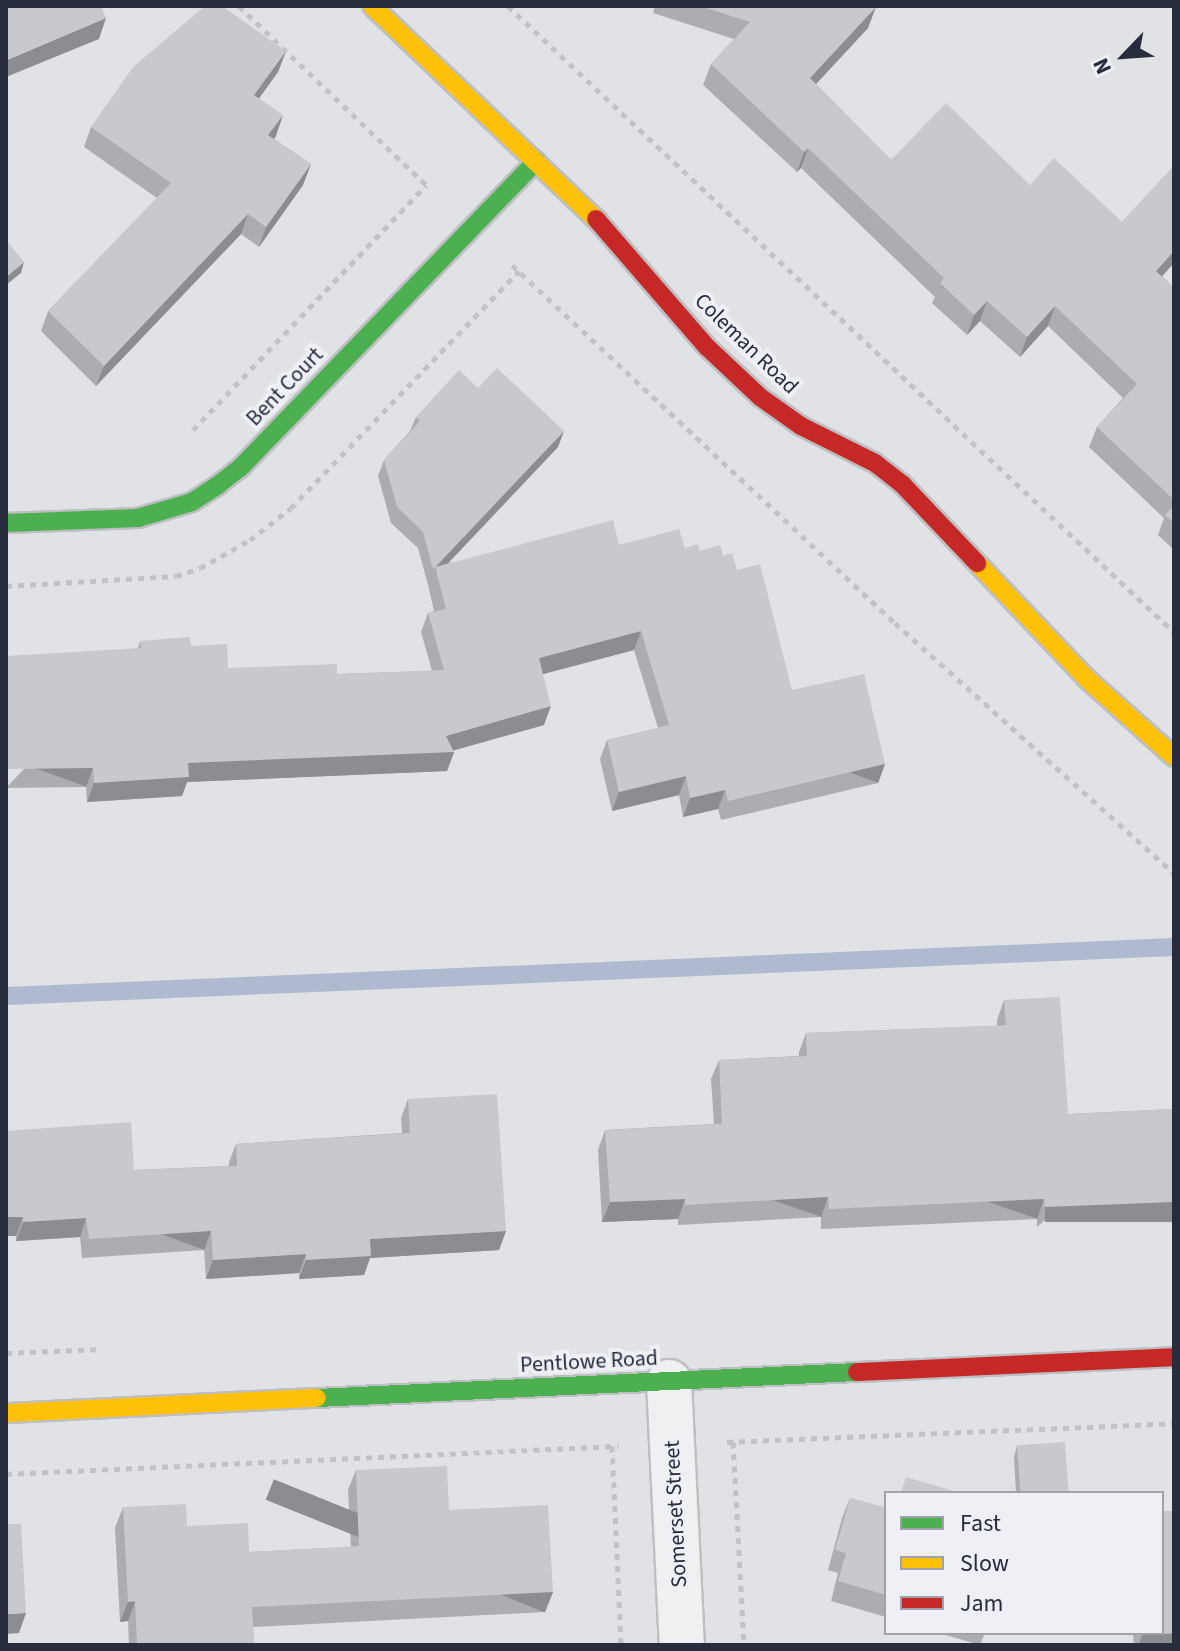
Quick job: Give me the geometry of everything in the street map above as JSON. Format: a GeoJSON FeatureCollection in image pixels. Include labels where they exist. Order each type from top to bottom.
{"type":"FeatureCollection","features":[{"type":"Feature","properties":{"kind":"street","name":"Coleman Road"},"geometry":{"type":"LineString","coordinates":[[372,6],[590,213],[707,347],[760,397],[801,426],[875,463],[903,485],[1086,678],[1174,757]]}},
{"type":"Feature","properties":{"kind":"street","name":"Bent Court"},"geometry":{"type":"LineString","coordinates":[[6,523],[138,518],[192,502],[218,485],[240,468],[536,161]]}},
{"type":"Feature","properties":{"kind":"street","name":"Pentlowe Road"},"geometry":{"type":"LineString","coordinates":[[6,1413],[1174,1357]]}},
{"type":"Feature","properties":{"kind":"street","name":"Somerset Street"},"geometry":{"type":"LineString","coordinates":[[669,1382],[682,1645]]}},
{"type":"Feature","properties":{"kind":"path"},"geometry":{"type":"LineString","coordinates":[[239,6],[437,195]]}},
{"type":"Feature","properties":{"kind":"path"},"geometry":{"type":"LineString","coordinates":[[508,6],[1174,632]]}},
{"type":"Feature","properties":{"kind":"path"},"geometry":{"type":"LineString","coordinates":[[192,431],[426,185]]}},
{"type":"Feature","properties":{"kind":"path"},"geometry":{"type":"LineString","coordinates":[[509,262],[895,623],[1174,873]]}},
{"type":"Feature","properties":{"kind":"path"},"geometry":{"type":"LineString","coordinates":[[720,1442],[1174,1423]]}},
{"type":"Feature","properties":{"kind":"path"},"geometry":{"type":"LineString","coordinates":[[733,1442],[744,1645]]}},
{"type":"Feature","properties":{"kind":"path"},"geometry":{"type":"LineString","coordinates":[[6,1474],[627,1445]]}},
{"type":"Feature","properties":{"kind":"path"},"geometry":{"type":"LineString","coordinates":[[612,1446],[621,1645]]}},
{"type":"Feature","properties":{"kind":"building"},"geometry":{"type":"Polygon","coordinates":[[[6,6],[101,6],[106,18],[7,60],[6,6]]]}},
{"type":"Feature","properties":{"kind":"building"},"geometry":{"type":"Polygon","coordinates":[[[205,6],[222,6],[286,51],[254,95],[283,115],[268,135],[311,164],[266,227],[248,214],[104,366],[48,311],[171,183],[91,127],[133,67],[205,6]]]}},
{"type":"Feature","properties":{"kind":"building"},"geometry":{"type":"Polygon","coordinates":[[[700,6],[876,7],[810,78],[891,160],[946,103],[1030,185],[1054,158],[1122,222],[1174,166],[1174,251],[1156,271],[1174,288],[1174,500],[1097,427],[1137,384],[1055,306],[1027,337],[987,301],[974,315],[940,283],[944,278],[808,148],[804,152],[711,64],[750,22],[700,6]]]}},
{"type":"Feature","properties":{"kind":"building"},"geometry":{"type":"Polygon","coordinates":[[[6,240],[24,262],[6,277],[6,240]]]}},
{"type":"Feature","properties":{"kind":"building"},"geometry":{"type":"Polygon","coordinates":[[[497,368],[564,431],[433,569],[423,532],[397,507],[384,460],[420,421],[416,417],[459,370],[478,388],[497,368]]]}},
{"type":"Feature","properties":{"kind":"building"},"geometry":{"type":"Polygon","coordinates":[[[1174,506],[1174,523],[1165,515],[1174,506]]]}},
{"type":"Feature","properties":{"kind":"building"},"geometry":{"type":"Polygon","coordinates":[[[613,520],[619,545],[679,529],[685,548],[698,544],[700,551],[720,545],[723,556],[732,553],[737,570],[760,564],[792,690],[864,674],[885,764],[728,801],[725,790],[690,798],[686,776],[619,792],[607,740],[669,725],[641,631],[539,658],[551,706],[446,736],[454,752],[188,763],[189,777],[94,783],[93,768],[6,769],[6,656],[141,648],[140,641],[190,637],[191,646],[227,644],[228,668],[337,664],[337,674],[444,670],[428,613],[446,609],[435,567],[613,520]]]}},
{"type":"Feature","properties":{"kind":"building"},"geometry":{"type":"Polygon","coordinates":[[[1060,997],[1068,1114],[1174,1109],[1174,1202],[1045,1207],[1044,1199],[829,1209],[828,1197],[685,1205],[685,1199],[610,1202],[605,1130],[722,1124],[719,1060],[807,1056],[806,1033],[1006,1025],[1004,1000],[1060,997]]]}},
{"type":"Feature","properties":{"kind":"building"},"geometry":{"type":"Polygon","coordinates":[[[497,1094],[506,1231],[370,1239],[371,1256],[306,1260],[306,1254],[213,1260],[211,1231],[89,1239],[86,1218],[23,1222],[23,1217],[6,1217],[6,1131],[131,1122],[134,1170],[237,1166],[236,1144],[410,1133],[408,1099],[497,1094]]]}},
{"type":"Feature","properties":{"kind":"building"},"geometry":{"type":"Polygon","coordinates":[[[1065,1442],[1068,1491],[1020,1491],[1017,1445],[1065,1442]]]}},
{"type":"Feature","properties":{"kind":"building"},"geometry":{"type":"Polygon","coordinates":[[[447,1466],[449,1510],[548,1505],[553,1592],[252,1607],[254,1645],[137,1645],[135,1601],[128,1602],[123,1507],[186,1504],[187,1526],[248,1523],[249,1552],[359,1546],[356,1470],[447,1466]]]}},
{"type":"Feature","properties":{"kind":"building"},"geometry":{"type":"Polygon","coordinates":[[[906,1477],[953,1491],[902,1491],[906,1477]]]}},
{"type":"Feature","properties":{"kind":"building"},"geometry":{"type":"Polygon","coordinates":[[[850,1498],[884,1507],[884,1594],[838,1581],[846,1553],[835,1550],[850,1498]]]}},
{"type":"Feature","properties":{"kind":"building"},"geometry":{"type":"Polygon","coordinates":[[[1164,1511],[1174,1511],[1174,1633],[1164,1634],[1164,1511]]]}},
{"type":"Feature","properties":{"kind":"building"},"geometry":{"type":"Polygon","coordinates":[[[6,1524],[21,1524],[26,1613],[6,1614],[6,1524]]]}},
{"type":"Feature","properties":{"kind":"waterway"},"geometry":{"type":"LineString","coordinates":[[6,996],[1174,947]]}},
{"type":"Feature","properties":{"kind":"traffic: fast"},"geometry":{"type":"LineString","coordinates":[[6,523],[138,518],[192,502],[218,485],[240,468],[536,161]]}},
{"type":"Feature","properties":{"kind":"traffic: fast"},"geometry":{"type":"LineString","coordinates":[[317,1398],[857,1372]]}},
{"type":"Feature","properties":{"kind":"traffic: slow"},"geometry":{"type":"LineString","coordinates":[[372,6],[596,219]]}},
{"type":"Feature","properties":{"kind":"traffic: slow"},"geometry":{"type":"LineString","coordinates":[[977,563],[1086,678],[1174,757]]}},
{"type":"Feature","properties":{"kind":"traffic: slow"},"geometry":{"type":"LineString","coordinates":[[6,1413],[317,1398]]}},
{"type":"Feature","properties":{"kind":"traffic: jam"},"geometry":{"type":"LineString","coordinates":[[596,219],[707,347],[760,397],[801,426],[875,463],[903,485],[977,563]]}},
{"type":"Feature","properties":{"kind":"traffic: jam"},"geometry":{"type":"LineString","coordinates":[[857,1372],[1174,1357]]}}]}
